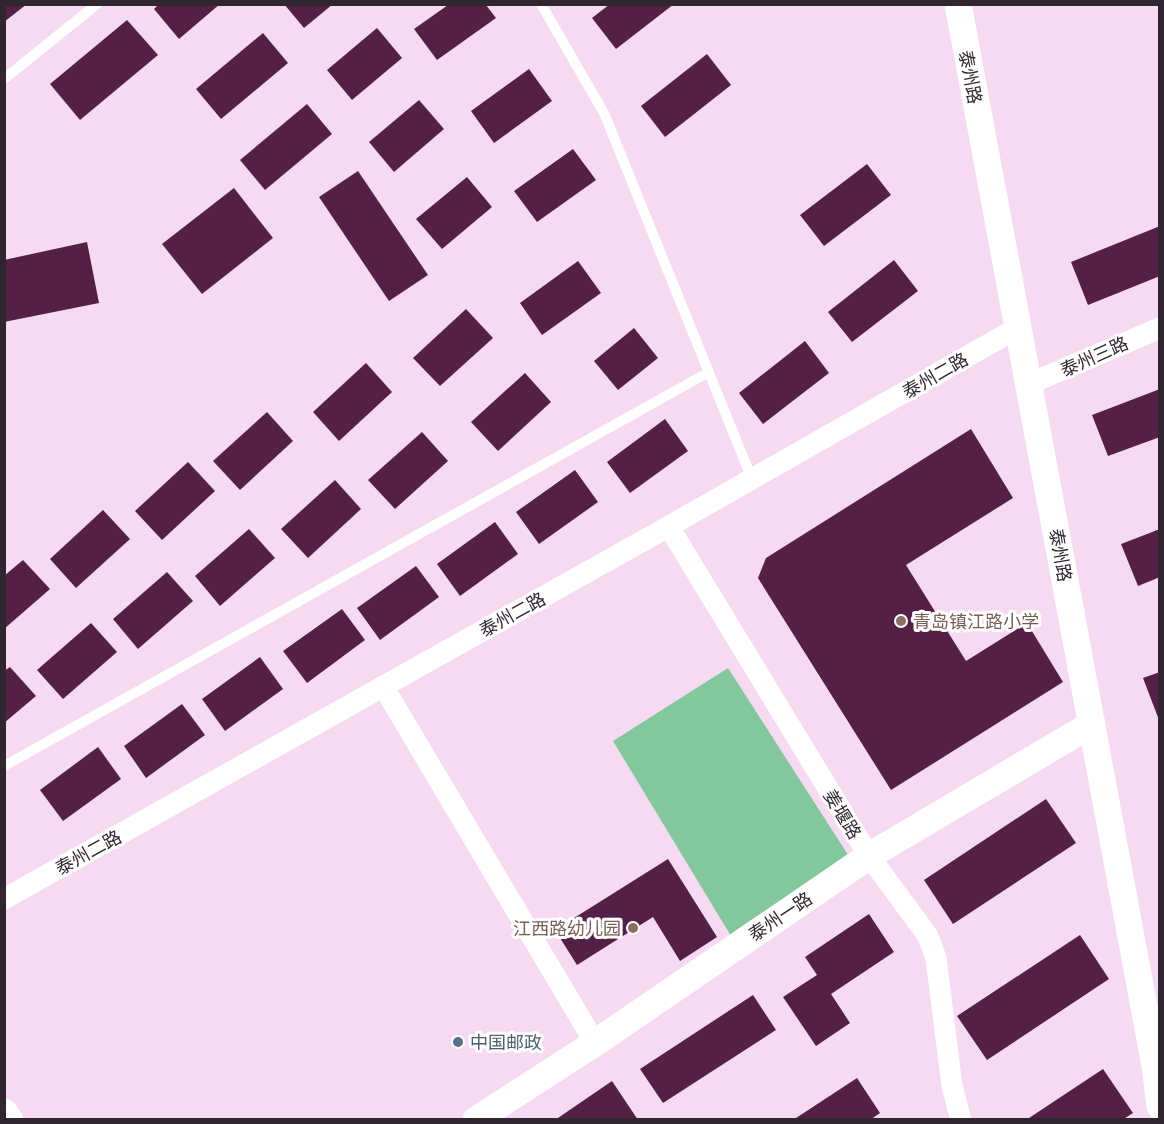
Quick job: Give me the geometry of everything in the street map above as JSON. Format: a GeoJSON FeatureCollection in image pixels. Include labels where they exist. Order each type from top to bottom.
{"type":"FeatureCollection","features":[{"type":"Feature","properties":{"kind":"street","name":"泰州路"},"geometry":{"type":"LineString","coordinates":[[958,4],[1155,1066],[1160,1106]]}},
{"type":"Feature","properties":{"kind":"street","name":"泰州二路"},"geometry":{"type":"LineString","coordinates":[[4,898],[669,527],[1018,327]]}},
{"type":"Feature","properties":{"kind":"street","name":"泰州三路"},"geometry":{"type":"LineString","coordinates":[[1029,384],[1160,328]]}},
{"type":"Feature","properties":{"kind":"street","name":"姜堰路"},"geometry":{"type":"LineString","coordinates":[[669,527],[869,856],[928,936],[936,958],[952,1086],[961,1119]]}},
{"type":"Feature","properties":{"kind":"street"},"geometry":{"type":"LineString","coordinates":[[383,686],[595,1043]]}},
{"type":"Feature","properties":{"kind":"street","name":"泰州一路"},"geometry":{"type":"LineString","coordinates":[[476,1119],[595,1043],[869,856],[1092,724]]}},
{"type":"Feature","properties":{"kind":"street"},"geometry":{"type":"LineString","coordinates":[[4,1112],[10,1119]]}},
{"type":"Feature","properties":{"kind":"lane"},"geometry":{"type":"LineString","coordinates":[[4,79],[97,4]]}},
{"type":"Feature","properties":{"kind":"lane"},"geometry":{"type":"LineString","coordinates":[[541,4],[604,113],[752,479]]}},
{"type":"Feature","properties":{"kind":"lane"},"geometry":{"type":"LineString","coordinates":[[4,766],[709,372]]}},
{"type":"Feature","properties":{"kind":"green space"},"geometry":{"type":"Polygon","coordinates":[[[728,668],[850,858],[731,936],[613,741],[728,668]]]}},
{"type":"Feature","properties":{"kind":"building"},"geometry":{"type":"Polygon","coordinates":[[[4,4],[27,4],[4,22],[4,4]]]}},
{"type":"Feature","properties":{"kind":"building"},"geometry":{"type":"Polygon","coordinates":[[[159,4],[220,4],[179,39],[154,9],[159,4]]]}},
{"type":"Feature","properties":{"kind":"building"},"geometry":{"type":"Polygon","coordinates":[[[284,4],[333,4],[304,28],[284,4]]]}},
{"type":"Feature","properties":{"kind":"building"},"geometry":{"type":"Polygon","coordinates":[[[610,4],[674,4],[616,49],[592,18],[610,4]]]}},
{"type":"Feature","properties":{"kind":"building"},"geometry":{"type":"Polygon","coordinates":[[[448,5],[486,5],[496,18],[437,60],[414,29],[448,5]]]}},
{"type":"Feature","properties":{"kind":"building"},"geometry":{"type":"Polygon","coordinates":[[[127,20],[158,55],[80,120],[50,84],[127,20]]]}},
{"type":"Feature","properties":{"kind":"building"},"geometry":{"type":"Polygon","coordinates":[[[377,28],[402,58],[352,100],[327,70],[377,28]]]}},
{"type":"Feature","properties":{"kind":"building"},"geometry":{"type":"Polygon","coordinates":[[[263,33],[288,63],[221,119],[196,89],[263,33]]]}},
{"type":"Feature","properties":{"kind":"building"},"geometry":{"type":"Polygon","coordinates":[[[707,54],[731,85],[665,137],[641,106],[707,54]]]}},
{"type":"Feature","properties":{"kind":"building"},"geometry":{"type":"Polygon","coordinates":[[[529,69],[552,101],[494,143],[471,111],[529,69]]]}},
{"type":"Feature","properties":{"kind":"building"},"geometry":{"type":"Polygon","coordinates":[[[419,100],[444,129],[394,172],[369,142],[419,100]]]}},
{"type":"Feature","properties":{"kind":"building"},"geometry":{"type":"Polygon","coordinates":[[[307,104],[332,134],[265,190],[240,160],[307,104]]]}},
{"type":"Feature","properties":{"kind":"building"},"geometry":{"type":"Polygon","coordinates":[[[573,149],[596,180],[537,222],[514,191],[573,149]]]}},
{"type":"Feature","properties":{"kind":"building"},"geometry":{"type":"Polygon","coordinates":[[[867,164],[891,195],[824,246],[800,215],[867,164]]]}},
{"type":"Feature","properties":{"kind":"building"},"geometry":{"type":"Polygon","coordinates":[[[358,171],[428,275],[389,301],[319,197],[358,171]]]}},
{"type":"Feature","properties":{"kind":"building"},"geometry":{"type":"Polygon","coordinates":[[[467,177],[492,207],[442,249],[416,219],[467,177]]]}},
{"type":"Feature","properties":{"kind":"building"},"geometry":{"type":"Polygon","coordinates":[[[234,188],[273,238],[202,294],[162,244],[234,188]]]}},
{"type":"Feature","properties":{"kind":"building"},"geometry":{"type":"Polygon","coordinates":[[[1160,226],[1160,276],[1088,305],[1071,262],[1160,226]]]}},
{"type":"Feature","properties":{"kind":"building"},"geometry":{"type":"Polygon","coordinates":[[[87,242],[99,303],[4,322],[4,260],[87,242]]]}},
{"type":"Feature","properties":{"kind":"building"},"geometry":{"type":"Polygon","coordinates":[[[894,260],[918,291],[852,342],[828,312],[894,260]]]}},
{"type":"Feature","properties":{"kind":"building"},"geometry":{"type":"Polygon","coordinates":[[[578,261],[601,293],[542,335],[520,303],[578,261]]]}},
{"type":"Feature","properties":{"kind":"building"},"geometry":{"type":"Polygon","coordinates":[[[466,309],[493,338],[440,386],[413,358],[466,309]]]}},
{"type":"Feature","properties":{"kind":"building"},"geometry":{"type":"Polygon","coordinates":[[[634,328],[658,358],[618,390],[594,361],[634,328]]]}},
{"type":"Feature","properties":{"kind":"building"},"geometry":{"type":"Polygon","coordinates":[[[805,341],[829,373],[763,424],[739,393],[805,341]]]}},
{"type":"Feature","properties":{"kind":"building"},"geometry":{"type":"Polygon","coordinates":[[[366,363],[392,392],[339,441],[313,412],[366,363]]]}},
{"type":"Feature","properties":{"kind":"building"},"geometry":{"type":"Polygon","coordinates":[[[525,373],[551,402],[498,451],[471,422],[525,373]]]}},
{"type":"Feature","properties":{"kind":"building"},"geometry":{"type":"Polygon","coordinates":[[[1160,389],[1160,437],[1108,456],[1092,415],[1160,389]]]}},
{"type":"Feature","properties":{"kind":"building"},"geometry":{"type":"Polygon","coordinates":[[[267,412],[293,441],[240,490],[213,461],[267,412]]]}},
{"type":"Feature","properties":{"kind":"building"},"geometry":{"type":"Polygon","coordinates":[[[665,419],[688,451],[630,493],[607,462],[665,419]]]}},
{"type":"Feature","properties":{"kind":"building"},"geometry":{"type":"Polygon","coordinates":[[[971,429],[1013,498],[906,565],[966,661],[1027,623],[1063,682],[891,790],[758,578],[766,558],[971,429]]]}},
{"type":"Feature","properties":{"kind":"building"},"geometry":{"type":"Polygon","coordinates":[[[422,432],[448,461],[395,509],[368,480],[422,432]]]}},
{"type":"Feature","properties":{"kind":"building"},"geometry":{"type":"Polygon","coordinates":[[[188,462],[215,491],[162,540],[135,511],[188,462]]]}},
{"type":"Feature","properties":{"kind":"building"},"geometry":{"type":"Polygon","coordinates":[[[575,470],[598,502],[539,544],[516,512],[575,470]]]}},
{"type":"Feature","properties":{"kind":"building"},"geometry":{"type":"Polygon","coordinates":[[[335,480],[361,509],[308,558],[281,529],[335,480]]]}},
{"type":"Feature","properties":{"kind":"building"},"geometry":{"type":"Polygon","coordinates":[[[103,510],[130,539],[76,588],[50,559],[103,510]]]}},
{"type":"Feature","properties":{"kind":"building"},"geometry":{"type":"Polygon","coordinates":[[[495,522],[518,554],[460,596],[437,564],[495,522]]]}},
{"type":"Feature","properties":{"kind":"building"},"geometry":{"type":"Polygon","coordinates":[[[249,529],[275,558],[220,606],[195,576],[249,529]]]}},
{"type":"Feature","properties":{"kind":"building"},"geometry":{"type":"Polygon","coordinates":[[[1160,529],[1160,577],[1138,586],[1121,544],[1160,529]]]}},
{"type":"Feature","properties":{"kind":"building"},"geometry":{"type":"Polygon","coordinates":[[[23,560],[50,589],[4,629],[4,576],[23,560]]]}},
{"type":"Feature","properties":{"kind":"building"},"geometry":{"type":"Polygon","coordinates":[[[416,566],[439,597],[380,640],[357,608],[416,566]]]}},
{"type":"Feature","properties":{"kind":"building"},"geometry":{"type":"Polygon","coordinates":[[[167,572],[193,601],[138,649],[113,619],[167,572]]]}},
{"type":"Feature","properties":{"kind":"building"},"geometry":{"type":"Polygon","coordinates":[[[342,609],[365,640],[307,683],[283,651],[342,609]]]}},
{"type":"Feature","properties":{"kind":"building"},"geometry":{"type":"Polygon","coordinates":[[[91,623],[117,652],[63,699],[37,670],[91,623]]]}},
{"type":"Feature","properties":{"kind":"building"},"geometry":{"type":"Polygon","coordinates":[[[260,657],[283,689],[225,731],[202,699],[260,657]]]}},
{"type":"Feature","properties":{"kind":"building"},"geometry":{"type":"Polygon","coordinates":[[[10,667],[36,696],[4,723],[4,671],[10,667]]]}},
{"type":"Feature","properties":{"kind":"building"},"geometry":{"type":"Polygon","coordinates":[[[1160,672],[1160,720],[1159,720],[1143,678],[1160,672]]]}},
{"type":"Feature","properties":{"kind":"building"},"geometry":{"type":"Polygon","coordinates":[[[182,704],[205,735],[146,778],[124,746],[182,704]]]}},
{"type":"Feature","properties":{"kind":"building"},"geometry":{"type":"Polygon","coordinates":[[[98,747],[121,779],[63,821],[40,790],[98,747]]]}},
{"type":"Feature","properties":{"kind":"building"},"geometry":{"type":"Polygon","coordinates":[[[1046,799],[1076,843],[953,924],[924,880],[1046,799]]]}},
{"type":"Feature","properties":{"kind":"building"},"geometry":{"type":"Polygon","coordinates":[[[668,859],[717,937],[680,961],[653,917],[577,965],[555,930],[668,859]]]}},
{"type":"Feature","properties":{"kind":"building"},"geometry":{"type":"Polygon","coordinates":[[[869,914],[894,952],[831,994],[850,1023],[816,1046],[783,997],[817,975],[805,957],[869,914]]]}},
{"type":"Feature","properties":{"kind":"building"},"geometry":{"type":"Polygon","coordinates":[[[1080,935],[1109,979],[987,1060],[957,1016],[1080,935]]]}},
{"type":"Feature","properties":{"kind":"building"},"geometry":{"type":"Polygon","coordinates":[[[753,995],[776,1030],[663,1103],[640,1069],[753,995]]]}},
{"type":"Feature","properties":{"kind":"building"},"geometry":{"type":"Polygon","coordinates":[[[1103,1069],[1133,1113],[1122,1120],[1026,1120],[1103,1069]]]}},
{"type":"Feature","properties":{"kind":"building"},"geometry":{"type":"Polygon","coordinates":[[[857,1078],[880,1113],[870,1120],[793,1120],[857,1078]]]}},
{"type":"Feature","properties":{"kind":"building"},"geometry":{"type":"Polygon","coordinates":[[[612,1081],[638,1120],[555,1120],[612,1081]]]}},
{"type":"Feature","properties":{"kind":"place","name":"青岛镇江路小学"},"geometry":{"type":"Point","coordinates":[901,621]}},
{"type":"Feature","properties":{"kind":"place","name":"江西路幼儿园"},"geometry":{"type":"Point","coordinates":[633,928]}},
{"type":"Feature","properties":{"kind":"place","name":"中国邮政"},"geometry":{"type":"Point","coordinates":[458,1042]}}]}
